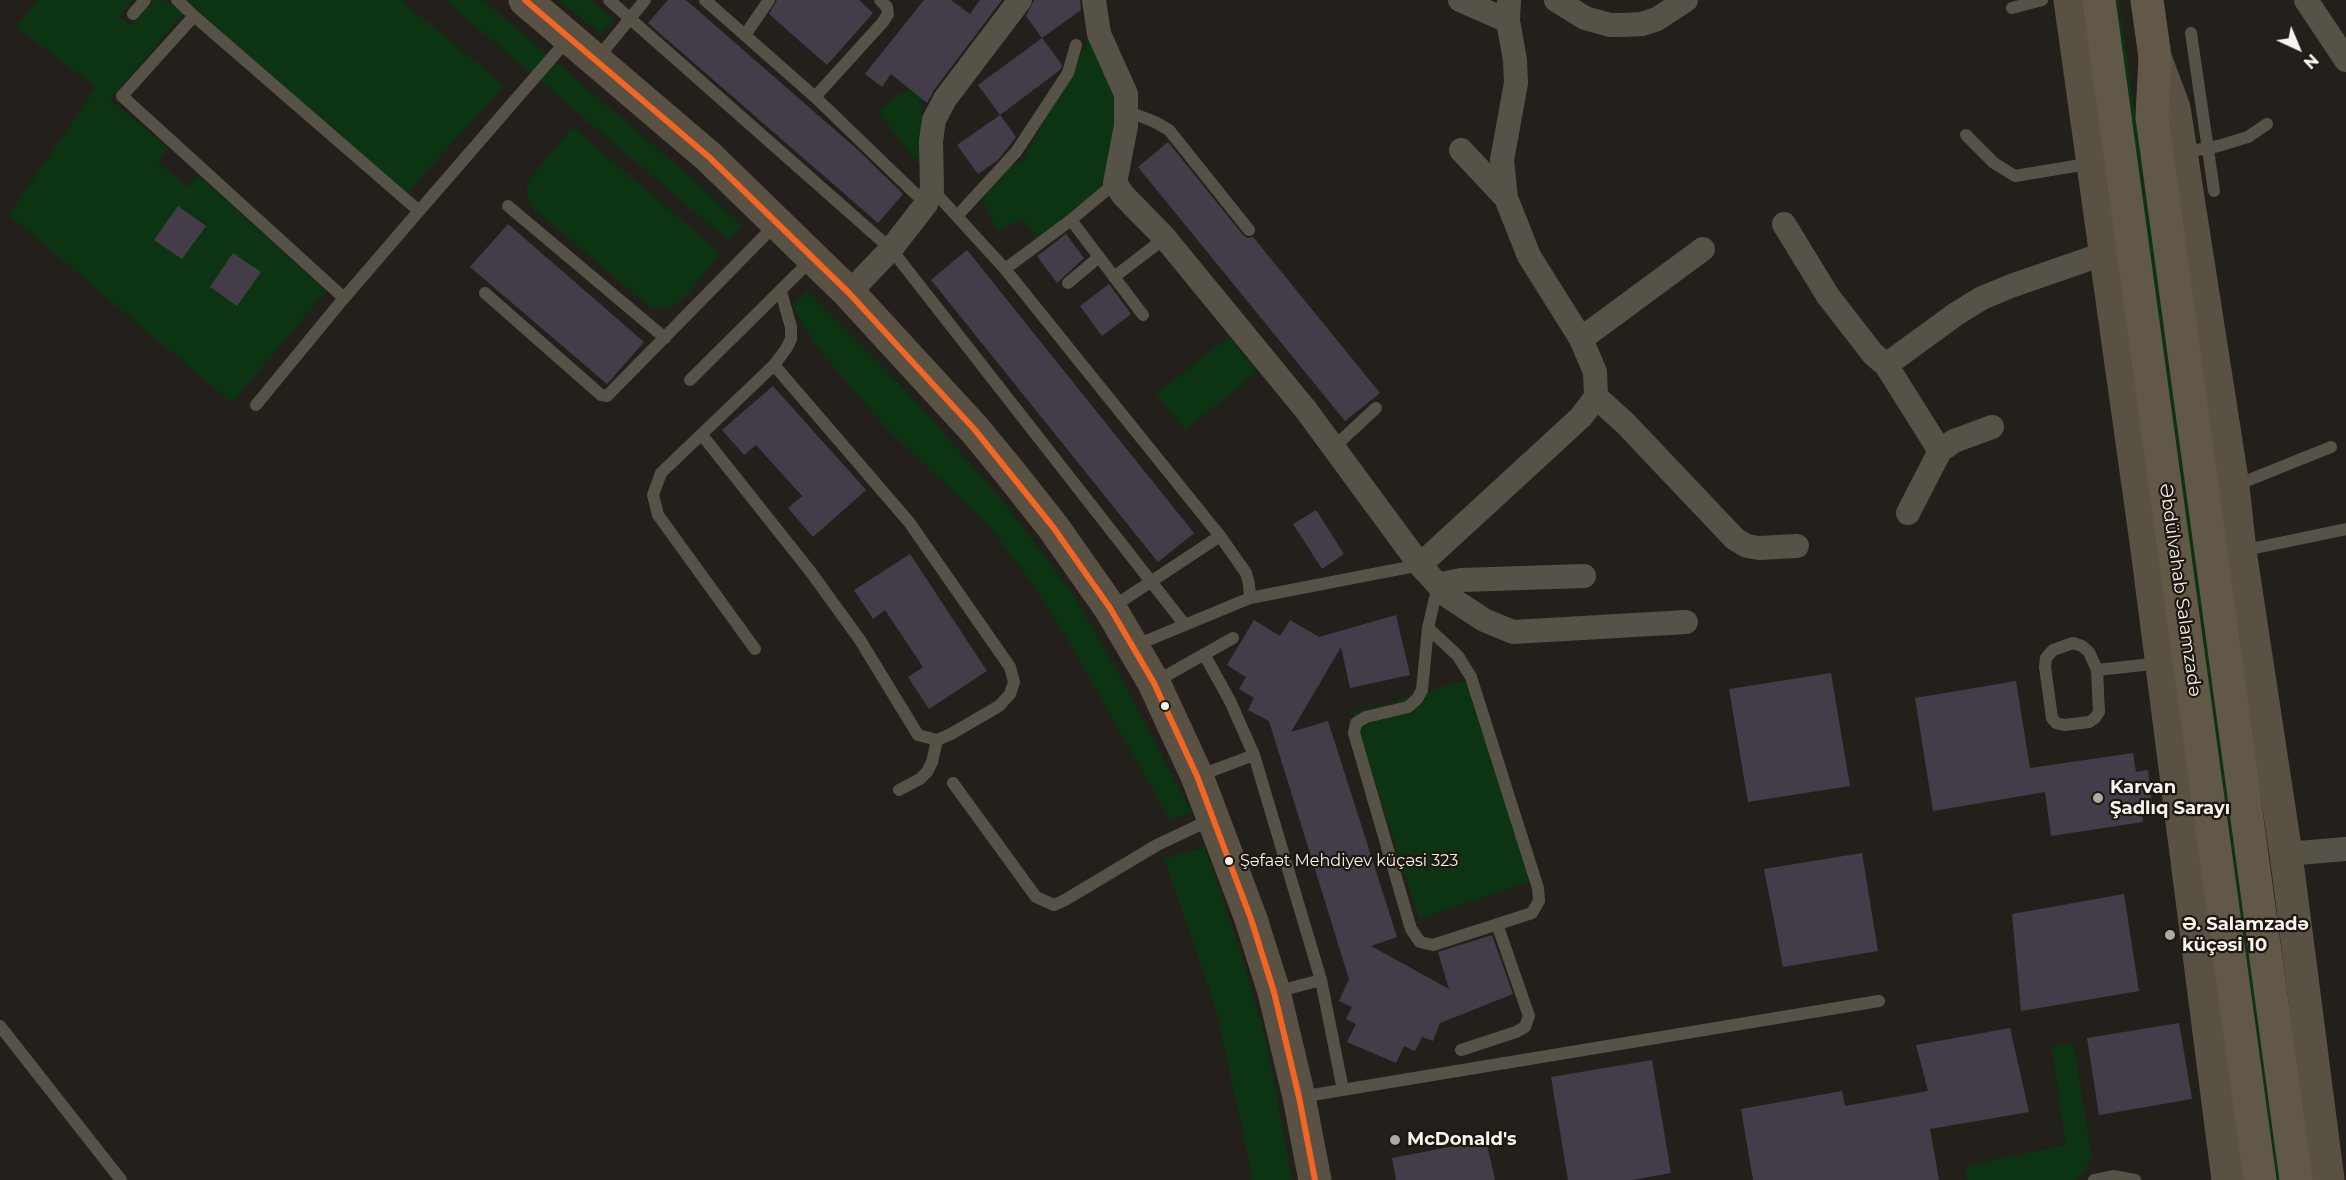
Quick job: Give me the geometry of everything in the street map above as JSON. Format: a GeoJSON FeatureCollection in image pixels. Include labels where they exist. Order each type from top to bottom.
{"type":"FeatureCollection","features":[{"type":"Feature","properties":{"kind":"main road"},"geometry":{"type":"LineString","coordinates":[[525,0],[709,157],[849,293],[975,430],[1053,527],[1110,608],[1154,683],[1197,776],[1251,919],[1274,992],[1299,1097],[1315,1180]]}},
{"type":"Feature","properties":{"kind":"main road","name":"Əbdülvahab Salamzadə"},"geometry":{"type":"LineString","coordinates":[[2070,0],[2162,663],[2228,1180]]}},
{"type":"Feature","properties":{"kind":"main road","name":"Əbdülvahab Salamzadə"},"geometry":{"type":"LineString","coordinates":[[2099,0],[2260,1180]]}},
{"type":"Feature","properties":{"kind":"main road","name":"Əbdülvahab Salamzadə"},"geometry":{"type":"LineString","coordinates":[[2147,0],[2155,57],[2152,117],[2296,1180]]}},
{"type":"Feature","properties":{"kind":"main road","name":"Əbdülvahab Salamzadə"},"geometry":{"type":"LineString","coordinates":[[2155,57],[2174,108],[2194,151],[2240,551],[2286,854],[2328,1180]]}},
{"type":"Feature","properties":{"kind":"street"},"geometry":{"type":"LineString","coordinates":[[849,293],[891,249],[929,196],[934,120],[945,99],[1020,0]]}},
{"type":"Feature","properties":{"kind":"street"},"geometry":{"type":"LineString","coordinates":[[1094,0],[1100,34],[1126,94],[1127,111],[1115,183],[1123,195],[1165,238],[1306,410],[1420,565],[1449,597],[1484,620],[1513,632],[1686,622]]}},
{"type":"Feature","properties":{"kind":"street"},"geometry":{"type":"LineString","coordinates":[[1420,565],[1581,417],[1596,397],[1595,372],[1581,339],[1529,256],[1506,198],[1502,160],[1516,83],[1508,11],[1460,0]]}},
{"type":"Feature","properties":{"kind":"street"},"geometry":{"type":"LineString","coordinates":[[1556,0],[1585,18],[1610,25],[1623,25],[1642,24],[1657,19],[1686,0]]}},
{"type":"Feature","properties":{"kind":"street"},"geometry":{"type":"LineString","coordinates":[[2306,0],[2346,60]]}},
{"type":"Feature","properties":{"kind":"street"},"geometry":{"type":"LineString","coordinates":[[1461,150],[1506,198]]}},
{"type":"Feature","properties":{"kind":"street"},"geometry":{"type":"LineString","coordinates":[[1784,224],[1828,296],[1872,354],[1886,365],[1940,451]]}},
{"type":"Feature","properties":{"kind":"street"},"geometry":{"type":"LineString","coordinates":[[1581,339],[1703,249]]}},
{"type":"Feature","properties":{"kind":"street"},"geometry":{"type":"LineString","coordinates":[[1886,365],[1982,298],[2106,253]]}},
{"type":"Feature","properties":{"kind":"street"},"geometry":{"type":"LineString","coordinates":[[1596,397],[1625,423],[1735,539],[1747,546],[1759,548],[1797,546]]}},
{"type":"Feature","properties":{"kind":"street"},"geometry":{"type":"LineString","coordinates":[[1908,513],[1940,451],[1954,441],[1992,427]]}},
{"type":"Feature","properties":{"kind":"street"},"geometry":{"type":"LineString","coordinates":[[1438,585],[1461,580],[1584,576]]}},
{"type":"Feature","properties":{"kind":"street"},"geometry":{"type":"LineString","coordinates":[[2286,854],[2346,849]]}},
{"type":"Feature","properties":{"kind":"lane"},"geometry":{"type":"LineString","coordinates":[[133,14],[145,0]]}},
{"type":"Feature","properties":{"kind":"lane"},"geometry":{"type":"LineString","coordinates":[[177,0],[419,211]]}},
{"type":"Feature","properties":{"kind":"lane"},"geometry":{"type":"LineString","coordinates":[[609,0],[891,249],[1185,624]]}},
{"type":"Feature","properties":{"kind":"lane"},"geometry":{"type":"LineString","coordinates":[[597,60],[645,0]]}},
{"type":"Feature","properties":{"kind":"lane"},"geometry":{"type":"LineString","coordinates":[[705,0],[929,196],[958,215],[1005,269],[1220,536],[1246,573],[1250,598]]}},
{"type":"Feature","properties":{"kind":"lane"},"geometry":{"type":"LineString","coordinates":[[745,35],[769,0]]}},
{"type":"Feature","properties":{"kind":"lane"},"geometry":{"type":"LineString","coordinates":[[815,97],[883,22],[888,14],[887,7],[880,0]]}},
{"type":"Feature","properties":{"kind":"lane"},"geometry":{"type":"LineString","coordinates":[[2012,8],[2042,0]]}},
{"type":"Feature","properties":{"kind":"lane"},"geometry":{"type":"LineString","coordinates":[[194,16],[122,96],[344,298]]}},
{"type":"Feature","properties":{"kind":"lane"},"geometry":{"type":"LineString","coordinates":[[2191,33],[2194,151],[2214,191]]}},
{"type":"Feature","properties":{"kind":"lane"},"geometry":{"type":"LineString","coordinates":[[256,405],[344,298],[570,38]]}},
{"type":"Feature","properties":{"kind":"lane"},"geometry":{"type":"LineString","coordinates":[[958,215],[1016,152],[1068,73],[1076,45]]}},
{"type":"Feature","properties":{"kind":"lane"},"geometry":{"type":"LineString","coordinates":[[1127,111],[1169,130],[1249,230]]}},
{"type":"Feature","properties":{"kind":"lane"},"geometry":{"type":"LineString","coordinates":[[2194,151],[2248,137],[2267,124]]}},
{"type":"Feature","properties":{"kind":"lane"},"geometry":{"type":"LineString","coordinates":[[1966,135],[1994,163],[2015,176],[2094,163]]}},
{"type":"Feature","properties":{"kind":"lane"},"geometry":{"type":"LineString","coordinates":[[1005,269],[1071,220],[1115,183]]}},
{"type":"Feature","properties":{"kind":"lane"},"geometry":{"type":"LineString","coordinates":[[508,206],[664,338]]}},
{"type":"Feature","properties":{"kind":"lane"},"geometry":{"type":"LineString","coordinates":[[1071,220],[1143,315]]}},
{"type":"Feature","properties":{"kind":"lane"},"geometry":{"type":"LineString","coordinates":[[485,293],[601,395],[607,396],[778,222]]}},
{"type":"Feature","properties":{"kind":"lane"},"geometry":{"type":"LineString","coordinates":[[1114,277],[1165,238]]}},
{"type":"Feature","properties":{"kind":"lane"},"geometry":{"type":"LineString","coordinates":[[690,380],[814,257]]}},
{"type":"Feature","properties":{"kind":"lane"},"geometry":{"type":"LineString","coordinates":[[1068,283],[1099,257]]}},
{"type":"Feature","properties":{"kind":"lane"},"geometry":{"type":"LineString","coordinates":[[755,649],[658,515],[653,495],[661,473],[774,365],[791,339],[791,327],[781,292]]}},
{"type":"Feature","properties":{"kind":"lane"},"geometry":{"type":"LineString","coordinates":[[702,435],[810,571],[860,640],[918,735],[937,740],[999,706],[1010,694],[1014,682],[1010,667],[909,522],[774,365]]}},
{"type":"Feature","properties":{"kind":"lane"},"geometry":{"type":"LineString","coordinates":[[1334,447],[1376,408]]}},
{"type":"Feature","properties":{"kind":"lane"},"geometry":{"type":"LineString","coordinates":[[2233,486],[2331,447]]}},
{"type":"Feature","properties":{"kind":"lane"},"geometry":{"type":"LineString","coordinates":[[2240,551],[2346,529]]}},
{"type":"Feature","properties":{"kind":"lane"},"geometry":{"type":"LineString","coordinates":[[1110,608],[1220,536]]}},
{"type":"Feature","properties":{"kind":"lane"},"geometry":{"type":"LineString","coordinates":[[1133,647],[1250,598],[1420,565]]}},
{"type":"Feature","properties":{"kind":"lane"},"geometry":{"type":"LineString","coordinates":[[1428,628],[1458,657],[1471,677],[1539,888],[1539,901],[1532,913],[1433,945],[1420,942],[1411,929],[1354,733],[1356,723],[1366,717],[1408,707],[1417,699],[1422,690],[1428,628],[1438,585]]}},
{"type":"Feature","properties":{"kind":"lane"},"geometry":{"type":"LineString","coordinates":[[1154,683],[1233,638]]}},
{"type":"Feature","properties":{"kind":"lane"},"geometry":{"type":"LineString","coordinates":[[2073,643],[2089,652],[2097,670],[2099,712],[2096,718],[2089,722],[2064,725],[2056,723],[2052,718],[2045,667],[2046,658],[2053,650],[2073,643]]}},
{"type":"Feature","properties":{"kind":"lane"},"geometry":{"type":"LineString","coordinates":[[1204,654],[1230,701],[1254,755],[1321,980],[1343,1090]]}},
{"type":"Feature","properties":{"kind":"lane"},"geometry":{"type":"LineString","coordinates":[[2097,670],[2162,663]]}},
{"type":"Feature","properties":{"kind":"lane"},"geometry":{"type":"LineString","coordinates":[[899,790],[920,779],[927,772],[937,740]]}},
{"type":"Feature","properties":{"kind":"lane"},"geometry":{"type":"LineString","coordinates":[[1197,776],[1254,755]]}},
{"type":"Feature","properties":{"kind":"lane"},"geometry":{"type":"LineString","coordinates":[[953,783],[1036,897],[1054,905],[1157,845],[1214,818]]}},
{"type":"Feature","properties":{"kind":"lane"},"geometry":{"type":"LineString","coordinates":[[1461,1050],[1516,1032],[1525,1027],[1529,1016],[1497,924]]}},
{"type":"Feature","properties":{"kind":"lane"},"geometry":{"type":"LineString","coordinates":[[1274,992],[1321,980]]}},
{"type":"Feature","properties":{"kind":"lane"},"geometry":{"type":"LineString","coordinates":[[1299,1097],[1880,1002]]}},
{"type":"Feature","properties":{"kind":"lane"},"geometry":{"type":"LineString","coordinates":[[0,1026],[121,1180]]}},
{"type":"Feature","properties":{"kind":"lane"},"geometry":{"type":"LineString","coordinates":[[2094,1180],[2113,1176],[2135,1180]]}},
{"type":"Feature","properties":{"kind":"green space"},"geometry":{"type":"Polygon","coordinates":[[[38,0],[133,0],[119,17],[131,25],[154,0],[163,0],[184,13],[110,99],[168,148],[158,162],[187,187],[198,175],[326,291],[232,403],[9,215],[96,87],[16,27],[38,0]]]}},
{"type":"Feature","properties":{"kind":"green space"},"geometry":{"type":"Polygon","coordinates":[[[185,0],[401,0],[504,86],[406,194],[185,0]]]}},
{"type":"Feature","properties":{"kind":"green space"},"geometry":{"type":"Polygon","coordinates":[[[445,0],[483,0],[694,180],[742,226],[728,240],[445,0]]]}},
{"type":"Feature","properties":{"kind":"green space"},"geometry":{"type":"Polygon","coordinates":[[[559,0],[590,0],[614,19],[601,34],[559,0]]]}},
{"type":"Feature","properties":{"kind":"green space"},"geometry":{"type":"Polygon","coordinates":[[[2113,0],[2119,0],[2283,1180],[2275,1180],[2113,0]]]}},
{"type":"Feature","properties":{"kind":"green space"},"geometry":{"type":"Polygon","coordinates":[[[1095,28],[1131,101],[1108,196],[1039,242],[1023,219],[997,231],[978,189],[1023,160],[1095,28]]]}},
{"type":"Feature","properties":{"kind":"green space"},"geometry":{"type":"Polygon","coordinates":[[[909,88],[921,98],[923,169],[877,111],[909,88]]]}},
{"type":"Feature","properties":{"kind":"green space"},"geometry":{"type":"Polygon","coordinates":[[[572,127],[720,253],[687,295],[674,306],[661,309],[648,306],[531,206],[526,194],[528,181],[572,127]]]}},
{"type":"Feature","properties":{"kind":"green space"},"geometry":{"type":"Polygon","coordinates":[[[808,291],[909,394],[1007,506],[1072,593],[1117,670],[1192,813],[1170,820],[1068,640],[1032,583],[991,528],[885,427],[820,351],[792,307],[808,291]]]}},
{"type":"Feature","properties":{"kind":"green space"},"geometry":{"type":"Polygon","coordinates":[[[1229,337],[1257,372],[1185,430],[1156,394],[1229,337]]]}},
{"type":"Feature","properties":{"kind":"green space"},"geometry":{"type":"Polygon","coordinates":[[[1467,680],[1532,881],[1419,919],[1353,713],[1467,680]]]}},
{"type":"Feature","properties":{"kind":"green space"},"geometry":{"type":"Polygon","coordinates":[[[1205,847],[1240,950],[1267,1045],[1292,1180],[1253,1180],[1216,1008],[1164,859],[1205,847]]]}},
{"type":"Feature","properties":{"kind":"green space"},"geometry":{"type":"Polygon","coordinates":[[[2073,1042],[2092,1158],[2084,1172],[2075,1180],[1967,1180],[1965,1166],[2066,1145],[2052,1047],[2073,1042]]]}},
{"type":"Feature","properties":{"kind":"building"},"geometry":{"type":"Polygon","coordinates":[[[668,0],[686,0],[858,150],[903,194],[878,223],[648,23],[668,0]]]}},
{"type":"Feature","properties":{"kind":"building"},"geometry":{"type":"Polygon","coordinates":[[[777,0],[859,0],[873,13],[827,65],[769,14],[777,0]]]}},
{"type":"Feature","properties":{"kind":"building"},"geometry":{"type":"Polygon","coordinates":[[[924,0],[951,0],[970,14],[980,0],[1002,0],[934,90],[927,103],[891,74],[882,87],[865,74],[924,0]]]}},
{"type":"Feature","properties":{"kind":"building"},"geometry":{"type":"Polygon","coordinates":[[[1034,0],[1080,0],[1081,10],[1042,38],[1026,16],[1034,0]]]}},
{"type":"Feature","properties":{"kind":"building"},"geometry":{"type":"Polygon","coordinates":[[[1042,38],[1062,65],[1060,70],[1000,115],[978,85],[1042,38]]]}},
{"type":"Feature","properties":{"kind":"building"},"geometry":{"type":"Polygon","coordinates":[[[1000,115],[1016,137],[998,160],[978,174],[957,145],[1000,115]]]}},
{"type":"Feature","properties":{"kind":"building"},"geometry":{"type":"Polygon","coordinates":[[[1168,142],[1243,235],[1247,238],[1253,237],[1380,393],[1345,421],[1138,167],[1168,142]]]}},
{"type":"Feature","properties":{"kind":"building"},"geometry":{"type":"Polygon","coordinates":[[[178,206],[206,226],[182,259],[154,240],[178,206]]]}},
{"type":"Feature","properties":{"kind":"building"},"geometry":{"type":"Polygon","coordinates":[[[508,224],[644,342],[607,384],[470,267],[508,224]]]}},
{"type":"Feature","properties":{"kind":"building"},"geometry":{"type":"Polygon","coordinates":[[[1066,234],[1084,258],[1057,283],[1037,256],[1066,234]]]}},
{"type":"Feature","properties":{"kind":"building"},"geometry":{"type":"Polygon","coordinates":[[[967,250],[1194,533],[1158,562],[931,280],[967,250]]]}},
{"type":"Feature","properties":{"kind":"building"},"geometry":{"type":"Polygon","coordinates":[[[233,253],[261,272],[237,306],[210,287],[233,253]]]}},
{"type":"Feature","properties":{"kind":"building"},"geometry":{"type":"Polygon","coordinates":[[[1109,284],[1131,314],[1102,336],[1080,306],[1109,284]]]}},
{"type":"Feature","properties":{"kind":"building"},"geometry":{"type":"Polygon","coordinates":[[[773,386],[866,490],[813,537],[788,508],[802,496],[756,445],[744,455],[722,430],[773,386]]]}},
{"type":"Feature","properties":{"kind":"building"},"geometry":{"type":"Polygon","coordinates":[[[1316,510],[1344,554],[1322,569],[1293,524],[1316,510]]]}},
{"type":"Feature","properties":{"kind":"building"},"geometry":{"type":"Polygon","coordinates":[[[910,554],[987,671],[929,709],[908,677],[923,667],[885,610],[873,619],[854,590],[910,554]]]}},
{"type":"Feature","properties":{"kind":"building"},"geometry":{"type":"Polygon","coordinates":[[[1396,615],[1410,675],[1350,688],[1341,647],[1291,732],[1328,721],[1397,937],[1371,946],[1449,989],[1438,952],[1492,935],[1513,994],[1440,1023],[1433,1041],[1422,1037],[1415,1051],[1404,1046],[1396,1063],[1347,1042],[1356,1024],[1346,1019],[1352,1007],[1339,1001],[1349,979],[1269,721],[1248,710],[1254,698],[1239,689],[1246,677],[1227,665],[1254,620],[1280,636],[1290,620],[1319,637],[1396,615]]]}},
{"type":"Feature","properties":{"kind":"building"},"geometry":{"type":"Polygon","coordinates":[[[1831,673],[1850,786],[1748,802],[1729,689],[1831,673]]]}},
{"type":"Feature","properties":{"kind":"building"},"geometry":{"type":"Polygon","coordinates":[[[2016,681],[2030,768],[2133,753],[2136,772],[2148,770],[2152,804],[2141,806],[2143,822],[2051,836],[2045,792],[1933,811],[1915,698],[2016,681]]]}},
{"type":"Feature","properties":{"kind":"building"},"geometry":{"type":"Polygon","coordinates":[[[1862,853],[1878,951],[1783,967],[1764,869],[1862,853]]]}},
{"type":"Feature","properties":{"kind":"building"},"geometry":{"type":"Polygon","coordinates":[[[2124,894],[2139,991],[2021,1011],[2012,914],[2124,894]]]}},
{"type":"Feature","properties":{"kind":"building"},"geometry":{"type":"Polygon","coordinates":[[[2179,1023],[2192,1099],[2099,1115],[2087,1038],[2179,1023]]]}},
{"type":"Feature","properties":{"kind":"building"},"geometry":{"type":"Polygon","coordinates":[[[2010,1028],[2029,1112],[1930,1129],[1939,1180],[1753,1180],[1741,1109],[1842,1091],[1845,1106],[1928,1091],[1916,1045],[2010,1028]]]}},
{"type":"Feature","properties":{"kind":"building"},"geometry":{"type":"Polygon","coordinates":[[[1652,1060],[1671,1173],[1632,1180],[1568,1180],[1551,1077],[1652,1060]]]}},
{"type":"Feature","properties":{"kind":"building"},"geometry":{"type":"Polygon","coordinates":[[[1486,1140],[1495,1180],[1396,1180],[1392,1158],[1486,1140]]]}},
{"type":"Feature","properties":{"kind":"transit line"},"geometry":{"type":"LineString","coordinates":[[525,0],[709,157],[849,293],[975,430],[1053,527],[1110,608],[1154,683],[1197,776],[1251,919],[1274,992],[1299,1097],[1315,1180]]}},
{"type":"Feature","properties":{"kind":"place","name":"Karvan Şadlıq Sarayı"},"geometry":{"type":"Point","coordinates":[2098,798]}},
{"type":"Feature","properties":{"kind":"place","name":"Şəfaət Mehdiyev küçəsi 323"},"geometry":{"type":"Point","coordinates":[1229,861]}},
{"type":"Feature","properties":{"kind":"place","name":"Ə. Salamzadə küçəsi 10"},"geometry":{"type":"Point","coordinates":[2170,935]}},
{"type":"Feature","properties":{"kind":"place","name":"McDonald's"},"geometry":{"type":"Point","coordinates":[1395,1140]}}]}
